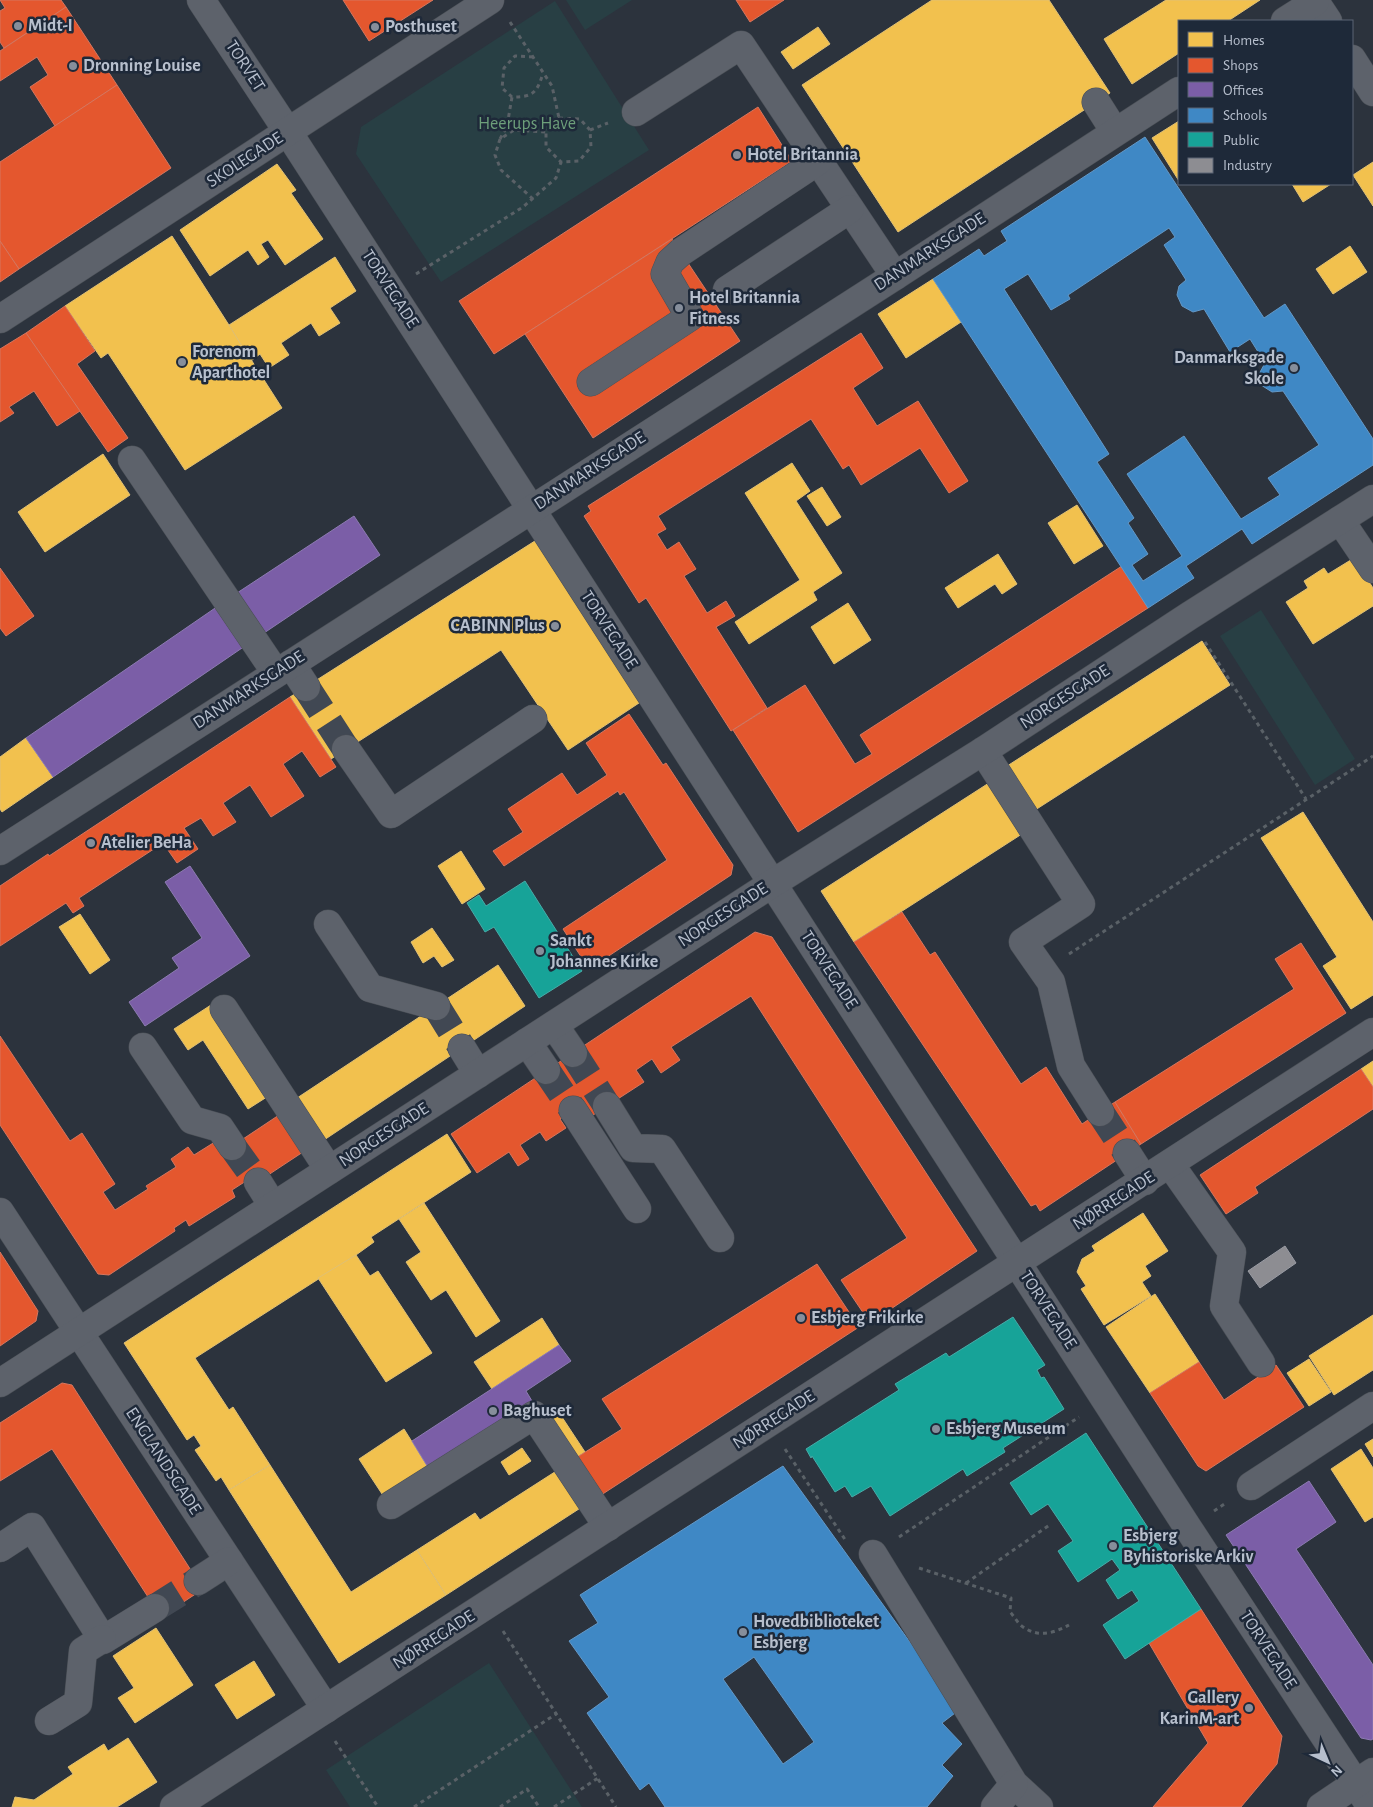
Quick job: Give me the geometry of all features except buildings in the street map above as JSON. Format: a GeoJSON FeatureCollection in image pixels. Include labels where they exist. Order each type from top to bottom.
{"type":"FeatureCollection","features":[{"type":"Feature","properties":{"kind":"street","name":"TORVET"},"geometry":{"type":"LineString","coordinates":[[201,0],[288,132]]}},
{"type":"Feature","properties":{"kind":"street","name":"SKOLEGADE"},"geometry":{"type":"LineString","coordinates":[[0,319],[386,67],[498,8]]}},
{"type":"Feature","properties":{"kind":"street"},"geometry":{"type":"LineString","coordinates":[[1288,20],[1319,8]]}},
{"type":"Feature","properties":{"kind":"street"},"geometry":{"type":"LineString","coordinates":[[636,112],[741,46],[895,276]]}},
{"type":"Feature","properties":{"kind":"street"},"geometry":{"type":"LineString","coordinates":[[1353,61],[1373,92]]}},
{"type":"Feature","properties":{"kind":"street","name":"DANMARKSGADE"},"geometry":{"type":"LineString","coordinates":[[1,847],[895,276],[1178,92]]}},
{"type":"Feature","properties":{"kind":"street"},"geometry":{"type":"LineString","coordinates":[[1096,102],[1115,132]]}},
{"type":"Feature","properties":{"kind":"street","name":"TORVEGADE"},"geometry":{"type":"LineString","coordinates":[[288,132],[1188,1528],[1364,1777],[1371,1807]]}},
{"type":"Feature","properties":{"kind":"street"},"geometry":{"type":"LineString","coordinates":[[591,382],[690,317],[665,274],[670,262],[681,252],[818,161]]}},
{"type":"Feature","properties":{"kind":"street"},"geometry":{"type":"LineString","coordinates":[[727,290],[850,209]]}},
{"type":"Feature","properties":{"kind":"street"},"geometry":{"type":"LineString","coordinates":[[132,460],[283,668],[306,687]]}},
{"type":"Feature","properties":{"kind":"street","name":"NORGESGADE"},"geometry":{"type":"LineString","coordinates":[[0,1383],[810,859],[983,751],[1373,499]]}},
{"type":"Feature","properties":{"kind":"street"},"geometry":{"type":"LineString","coordinates":[[1340,520],[1373,569]]}},
{"type":"Feature","properties":{"kind":"street"},"geometry":{"type":"LineString","coordinates":[[346,749],[391,814],[533,719]]}},
{"type":"Feature","properties":{"kind":"street"},"geometry":{"type":"LineString","coordinates":[[983,751],[1081,904],[1023,942],[1051,982],[1071,1066],[1100,1112]]}},
{"type":"Feature","properties":{"kind":"street"},"geometry":{"type":"LineString","coordinates":[[328,924],[370,988],[436,1006]]}},
{"type":"Feature","properties":{"kind":"street"},"geometry":{"type":"LineString","coordinates":[[224,1008],[329,1170]]}},
{"type":"Feature","properties":{"kind":"street"},"geometry":{"type":"LineString","coordinates":[[554,1025],[573,1053]]}},
{"type":"Feature","properties":{"kind":"street","name":"NØRREGADE"},"geometry":{"type":"LineString","coordinates":[[174,1807],[1373,1032]]}},
{"type":"Feature","properties":{"kind":"street"},"geometry":{"type":"LineString","coordinates":[[528,1042],[546,1070]]}},
{"type":"Feature","properties":{"kind":"street"},"geometry":{"type":"LineString","coordinates":[[143,1048],[192,1120],[220,1128],[232,1146]]}},
{"type":"Feature","properties":{"kind":"street"},"geometry":{"type":"LineString","coordinates":[[462,1048],[478,1074]]}},
{"type":"Feature","properties":{"kind":"street"},"geometry":{"type":"LineString","coordinates":[[607,1106],[633,1148],[662,1149],[720,1238]]}},
{"type":"Feature","properties":{"kind":"street"},"geometry":{"type":"LineString","coordinates":[[573,1110],[637,1209]]}},
{"type":"Feature","properties":{"kind":"street"},"geometry":{"type":"LineString","coordinates":[[1127,1153],[1145,1181]]}},
{"type":"Feature","properties":{"kind":"street"},"geometry":{"type":"LineString","coordinates":[[1170,1164],[1232,1252],[1224,1306],[1261,1363]]}},
{"type":"Feature","properties":{"kind":"street"},"geometry":{"type":"LineString","coordinates":[[258,1182],[273,1206]]}},
{"type":"Feature","properties":{"kind":"street","name":"ENGLANDSGADE"},"geometry":{"type":"LineString","coordinates":[[0,1212],[229,1561],[322,1712]]}},
{"type":"Feature","properties":{"kind":"street"},"geometry":{"type":"LineString","coordinates":[[1251,1486],[1373,1406]]}},
{"type":"Feature","properties":{"kind":"street"},"geometry":{"type":"LineString","coordinates":[[391,1505],[534,1414],[608,1527]]}},
{"type":"Feature","properties":{"kind":"street"},"geometry":{"type":"LineString","coordinates":[[0,1548],[32,1527],[102,1639]]}},
{"type":"Feature","properties":{"kind":"street"},"geometry":{"type":"LineString","coordinates":[[873,1554],[1014,1784],[1039,1807]]}},
{"type":"Feature","properties":{"kind":"street"},"geometry":{"type":"LineString","coordinates":[[198,1581],[229,1561]]}},
{"type":"Feature","properties":{"kind":"street"},"geometry":{"type":"LineString","coordinates":[[50,1721],[78,1703],[83,1651],[155,1608]]}},
{"type":"Feature","properties":{"kind":"street"},"geometry":{"type":"LineString","coordinates":[[1321,1807],[1364,1777]]}},
{"type":"Feature","properties":{"kind":"street"},"geometry":{"type":"LineString","coordinates":[[995,1807],[1014,1784]]}},
{"type":"Feature","properties":{"kind":"path"},"geometry":{"type":"LineString","coordinates":[[498,8],[552,86],[559,118]]}},
{"type":"Feature","properties":{"kind":"path"},"geometry":{"type":"LineString","coordinates":[[533,57],[514,56],[504,68],[502,88],[512,98],[527,97],[538,89],[544,73]]}},
{"type":"Feature","properties":{"kind":"path"},"geometry":{"type":"LineString","coordinates":[[512,98],[507,126],[495,155],[501,170],[533,198]]}},
{"type":"Feature","properties":{"kind":"path"},"geometry":{"type":"LineString","coordinates":[[559,118],[580,119],[590,130],[591,147],[579,161],[561,162],[546,147],[546,132],[559,118]]}},
{"type":"Feature","properties":{"kind":"path"},"geometry":{"type":"LineString","coordinates":[[500,139],[514,130],[546,132]]}},
{"type":"Feature","properties":{"kind":"path"},"geometry":{"type":"LineString","coordinates":[[390,290],[523,207],[556,178],[561,162]]}},
{"type":"Feature","properties":{"kind":"path"},"geometry":{"type":"LineString","coordinates":[[1218,661],[1306,799]]}},
{"type":"Feature","properties":{"kind":"path"},"geometry":{"type":"LineString","coordinates":[[1043,971],[1373,756]]}},
{"type":"Feature","properties":{"kind":"path"},"geometry":{"type":"LineString","coordinates":[[873,1554],[1106,1399]]}},
{"type":"Feature","properties":{"kind":"path"},"geometry":{"type":"LineString","coordinates":[[768,1424],[849,1546],[1010,1598],[1010,1612],[1023,1627],[1037,1633],[1054,1634],[1069,1626]]}},
{"type":"Feature","properties":{"kind":"path"},"geometry":{"type":"LineString","coordinates":[[1188,1528],[1251,1486]]}},
{"type":"Feature","properties":{"kind":"path"},"geometry":{"type":"LineString","coordinates":[[966,1584],[1051,1524]]}},
{"type":"Feature","properties":{"kind":"path"},"geometry":{"type":"LineString","coordinates":[[487,1606],[616,1807]]}},
{"type":"Feature","properties":{"kind":"path"},"geometry":{"type":"LineString","coordinates":[[322,1712],[378,1807]]}},
{"type":"Feature","properties":{"kind":"path"},"geometry":{"type":"LineString","coordinates":[[414,1807],[556,1714]]}},
{"type":"Feature","properties":{"kind":"path"},"geometry":{"type":"LineString","coordinates":[[554,1807],[598,1778]]}},
{"type":"Feature","properties":{"kind":"path"},"geometry":{"type":"LineString","coordinates":[[500,1807],[528,1789],[540,1807]]}},
{"type":"Feature","properties":{"kind":"green space"},"geometry":{"type":"Polygon","coordinates":[[[566,0],[632,0],[585,30],[566,0]]]}},
{"type":"Feature","properties":{"kind":"green space","name":"Heerups Have"},"geometry":{"type":"Polygon","coordinates":[[[555,1],[649,150],[441,282],[356,154],[361,127],[555,1]]]}},
{"type":"Feature","properties":{"kind":"green space"},"geometry":{"type":"Polygon","coordinates":[[[1261,610],[1355,759],[1315,785],[1220,636],[1261,610]]]}},
{"type":"Feature","properties":{"kind":"green space"},"geometry":{"type":"Polygon","coordinates":[[[489,1663],[582,1807],[350,1807],[326,1770],[489,1663]]]}},
{"type":"Feature","properties":{"kind":"tunnel"},"geometry":{"type":"LineString","coordinates":[[306,687],[346,749]]}},
{"type":"Feature","properties":{"kind":"tunnel"},"geometry":{"type":"LineString","coordinates":[[436,1006],[462,1048]]}},
{"type":"Feature","properties":{"kind":"tunnel"},"geometry":{"type":"LineString","coordinates":[[573,1053],[607,1106]]}},
{"type":"Feature","properties":{"kind":"tunnel"},"geometry":{"type":"LineString","coordinates":[[546,1070],[573,1110]]}},
{"type":"Feature","properties":{"kind":"tunnel"},"geometry":{"type":"LineString","coordinates":[[1100,1112],[1127,1153]]}},
{"type":"Feature","properties":{"kind":"tunnel"},"geometry":{"type":"LineString","coordinates":[[232,1146],[258,1182]]}},
{"type":"Feature","properties":{"kind":"tunnel"},"geometry":{"type":"LineString","coordinates":[[155,1608],[198,1581]]}},
{"type":"Feature","properties":{"kind":"place","name":"Midt-I"},"geometry":{"type":"Point","coordinates":[18,26]}},
{"type":"Feature","properties":{"kind":"place","name":"Posthuset"},"geometry":{"type":"Point","coordinates":[375,27]}},
{"type":"Feature","properties":{"kind":"place","name":"Dronning Louise"},"geometry":{"type":"Point","coordinates":[73,66]}},
{"type":"Feature","properties":{"kind":"place","name":"Hotel Britannia"},"geometry":{"type":"Point","coordinates":[737,155]}},
{"type":"Feature","properties":{"kind":"place","name":"Hotel Britannia Fitness"},"geometry":{"type":"Point","coordinates":[679,308]}},
{"type":"Feature","properties":{"kind":"place","name":"Forenom Aparthotel"},"geometry":{"type":"Point","coordinates":[182,362]}},
{"type":"Feature","properties":{"kind":"place","name":"Danmarksgade Skole"},"geometry":{"type":"Point","coordinates":[1294,368]}},
{"type":"Feature","properties":{"kind":"place","name":"CABINN Plus"},"geometry":{"type":"Point","coordinates":[555,626]}},
{"type":"Feature","properties":{"kind":"place","name":"Atelier BeHa"},"geometry":{"type":"Point","coordinates":[91,843]}},
{"type":"Feature","properties":{"kind":"place","name":"Sankt Johannes Kirke"},"geometry":{"type":"Point","coordinates":[540,951]}},
{"type":"Feature","properties":{"kind":"place","name":"Esbjerg Frikirke"},"geometry":{"type":"Point","coordinates":[801,1318]}},
{"type":"Feature","properties":{"kind":"place","name":"Baghuset"},"geometry":{"type":"Point","coordinates":[493,1411]}},
{"type":"Feature","properties":{"kind":"place","name":"Esbjerg Museum"},"geometry":{"type":"Point","coordinates":[936,1429]}},
{"type":"Feature","properties":{"kind":"place","name":"Esbjerg Byhistoriske Arkiv"},"geometry":{"type":"Point","coordinates":[1113,1546]}},
{"type":"Feature","properties":{"kind":"place","name":"Hovedbiblioteket Esbjerg"},"geometry":{"type":"Point","coordinates":[743,1632]}},
{"type":"Feature","properties":{"kind":"place","name":"Gallery KarinM-art"},"geometry":{"type":"Point","coordinates":[1249,1708]}}]}
